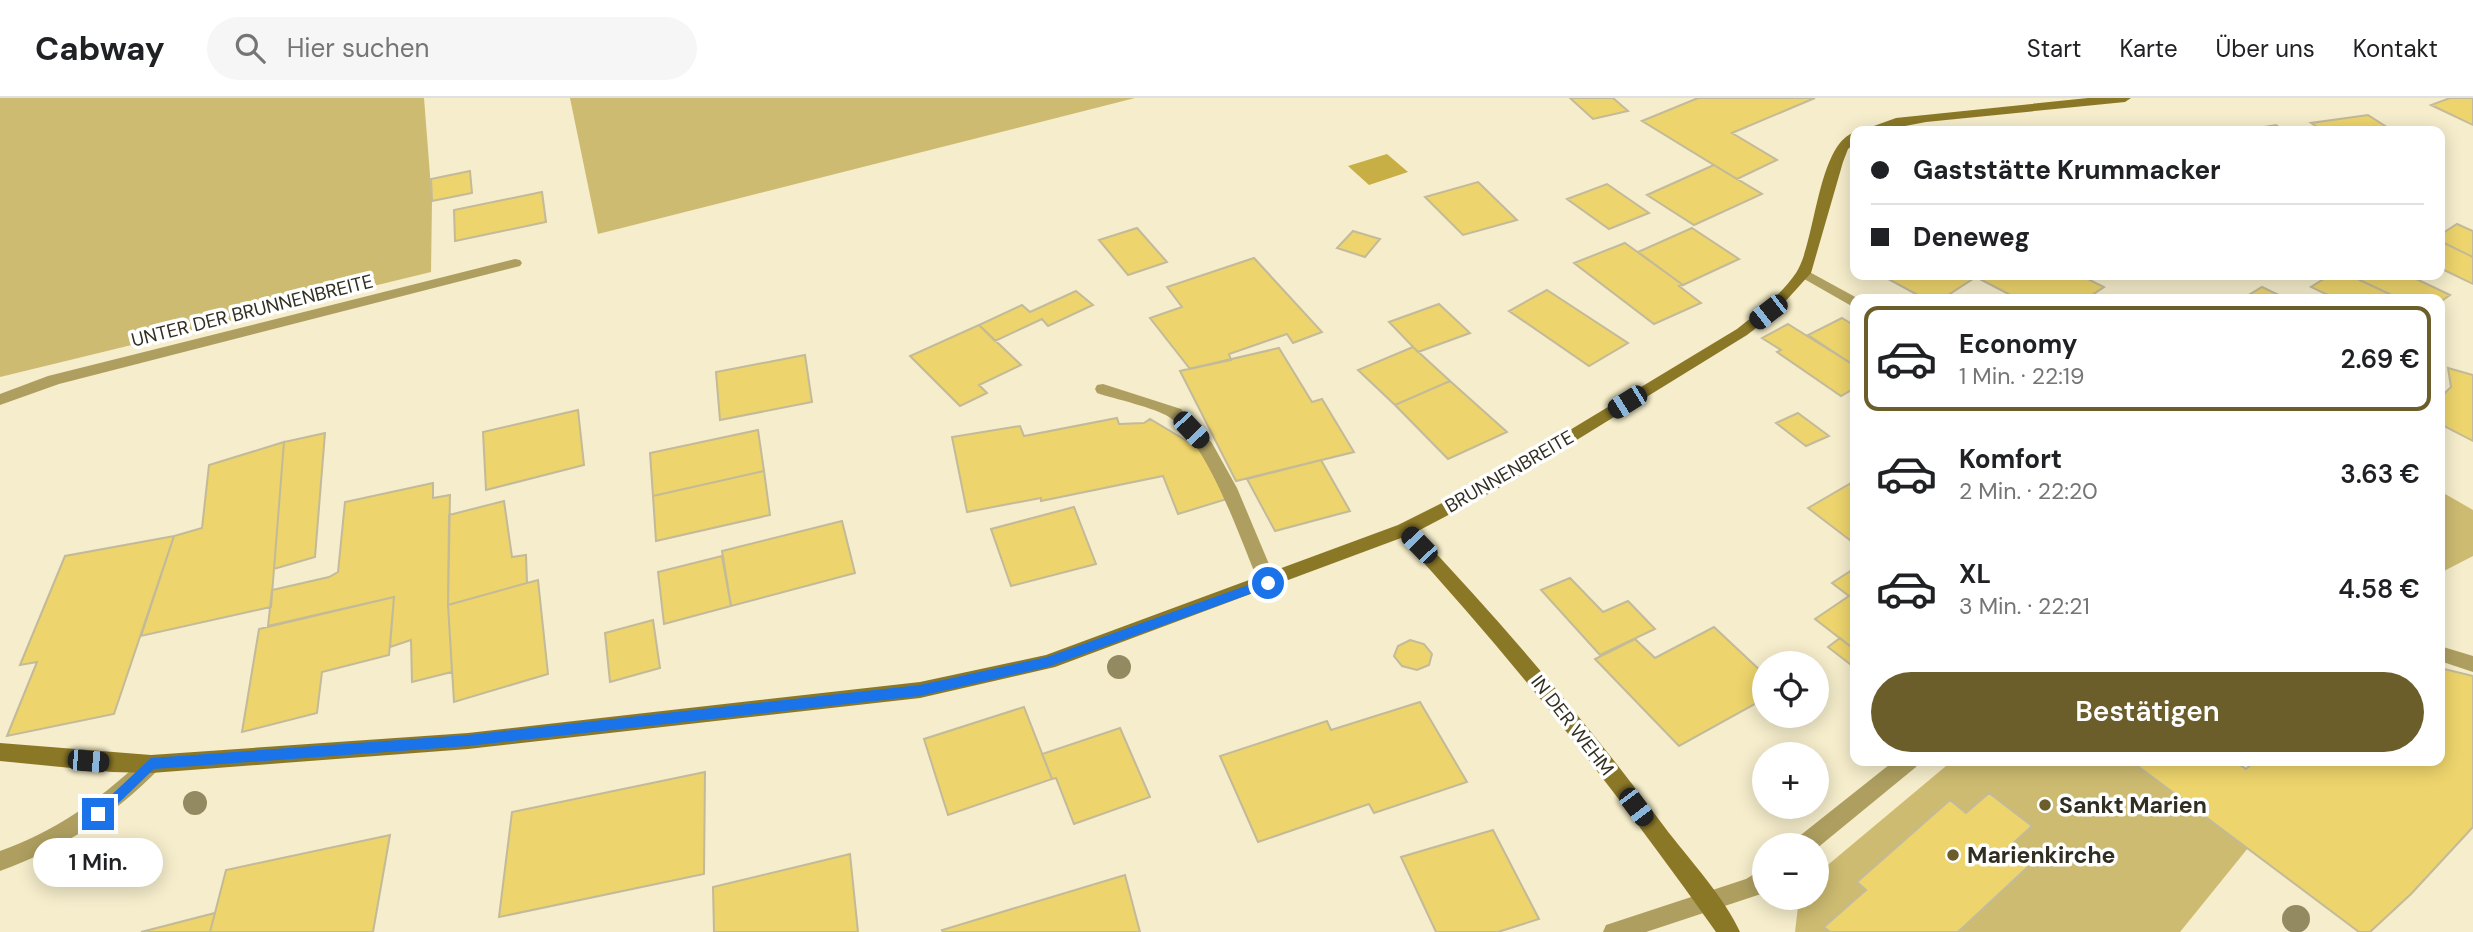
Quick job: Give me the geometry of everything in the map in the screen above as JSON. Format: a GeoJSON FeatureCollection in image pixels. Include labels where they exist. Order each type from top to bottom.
{"type":"FeatureCollection","features":[{"type":"Feature","properties":{"kind":"street"},"geometry":{"type":"LineString","coordinates":[[1883,126],[1926,118],[2125,98]]}},
{"type":"Feature","properties":{"kind":"street","name":"BRUNNENBREITE"},"geometry":{"type":"LineString","coordinates":[[0,752],[151,764],[468,741],[920,690],[1048,662],[1268,583],[1404,530],[1488,487],[1742,332],[1768,312],[1804,273],[1836,162],[1842,147],[1850,140]]}},
{"type":"Feature","properties":{"kind":"street","name":"UNTER DER BRUNNENBREITE"},"geometry":{"type":"LineString","coordinates":[[0,400],[54,380],[515,263]]}},
{"type":"Feature","properties":{"kind":"street"},"geometry":{"type":"LineString","coordinates":[[1804,273],[1850,300]]}},
{"type":"Feature","properties":{"kind":"street"},"geometry":{"type":"LineString","coordinates":[[1104,389],[1175,413],[1206,447],[1228,488],[1268,583]]}},
{"type":"Feature","properties":{"kind":"street","name":"IN DER WEHM"},"geometry":{"type":"LineString","coordinates":[[1404,530],[1464,592],[1530,669],[1729,932]]}},
{"type":"Feature","properties":{"kind":"street"},"geometry":{"type":"LineString","coordinates":[[2445,656],[2473,664]]}},
{"type":"Feature","properties":{"kind":"street"},"geometry":{"type":"LineString","coordinates":[[0,862],[68,833],[98,814],[151,764]]}},
{"type":"Feature","properties":{"kind":"street"},"geometry":{"type":"LineString","coordinates":[[1820,833],[1903,766]]}},
{"type":"Feature","properties":{"kind":"street"},"geometry":{"type":"LineString","coordinates":[[1614,932],[1752,887]]}},
{"type":"Feature","properties":{"kind":"shaded area"},"geometry":{"type":"Polygon","coordinates":[[[0,98],[424,98],[432,201],[431,272],[0,377],[0,98]]]}},
{"type":"Feature","properties":{"kind":"shaded area"},"geometry":{"type":"Polygon","coordinates":[[[570,98],[1135,98],[598,234],[570,98]]]}},
{"type":"Feature","properties":{"kind":"shaded area"},"geometry":{"type":"Polygon","coordinates":[[[1387,154],[1408,172],[1369,185],[1348,166],[1387,154]]]}},
{"type":"Feature","properties":{"kind":"shaded area"},"geometry":{"type":"Polygon","coordinates":[[[2445,494],[2473,510],[2473,556],[2445,570],[2445,494]]]}},
{"type":"Feature","properties":{"kind":"shaded area","name":"Sankt Marien"},"geometry":{"type":"Polygon","coordinates":[[[1946,766],[2138,766],[2248,848],[2180,932],[1795,932],[1798,910],[1829,910],[1829,864],[1946,766]]]}},
{"type":"Feature","properties":{"kind":"building"},"geometry":{"type":"Polygon","coordinates":[[[1570,98],[1613,98],[1628,111],[1593,119],[1570,98]]]}},
{"type":"Feature","properties":{"kind":"building"},"geometry":{"type":"Polygon","coordinates":[[[1698,98],[1815,98],[1732,133],[1777,160],[1737,179],[1642,121],[1698,98]]]}},
{"type":"Feature","properties":{"kind":"building"},"geometry":{"type":"Polygon","coordinates":[[[2450,98],[2473,98],[2473,125],[2431,105],[2450,98]]]}},
{"type":"Feature","properties":{"kind":"building"},"geometry":{"type":"Polygon","coordinates":[[[2368,115],[2385,126],[2316,126],[2311,123],[2368,115]]]}},
{"type":"Feature","properties":{"kind":"building"},"geometry":{"type":"Polygon","coordinates":[[[1714,165],[1762,194],[1694,225],[1647,195],[1714,165]]]}},
{"type":"Feature","properties":{"kind":"building"},"geometry":{"type":"Polygon","coordinates":[[[470,171],[472,193],[432,201],[431,179],[470,171]]]}},
{"type":"Feature","properties":{"kind":"building"},"geometry":{"type":"Polygon","coordinates":[[[1478,182],[1517,220],[1463,235],[1425,197],[1478,182]]]}},
{"type":"Feature","properties":{"kind":"building"},"geometry":{"type":"Polygon","coordinates":[[[1607,184],[1649,213],[1609,229],[1567,199],[1607,184]]]}},
{"type":"Feature","properties":{"kind":"building"},"geometry":{"type":"Polygon","coordinates":[[[542,192],[546,222],[455,241],[454,210],[542,192]]]}},
{"type":"Feature","properties":{"kind":"building"},"geometry":{"type":"Polygon","coordinates":[[[2457,224],[2473,231],[2473,257],[2445,243],[2445,232],[2457,224]]]}},
{"type":"Feature","properties":{"kind":"building"},"geometry":{"type":"Polygon","coordinates":[[[1137,228],[1167,262],[1128,275],[1099,240],[1137,228]]]}},
{"type":"Feature","properties":{"kind":"building"},"geometry":{"type":"Polygon","coordinates":[[[1692,228],[1739,259],[1683,285],[1638,252],[1692,228]]]}},
{"type":"Feature","properties":{"kind":"building"},"geometry":{"type":"Polygon","coordinates":[[[1353,231],[1380,239],[1365,257],[1337,248],[1353,231]]]}},
{"type":"Feature","properties":{"kind":"building"},"geometry":{"type":"Polygon","coordinates":[[[1625,243],[1683,285],[1679,286],[1701,303],[1654,324],[1574,263],[1625,243]]]}},
{"type":"Feature","properties":{"kind":"building"},"geometry":{"type":"Polygon","coordinates":[[[2445,243],[2473,257],[2473,284],[2445,270],[2445,243]]]}},
{"type":"Feature","properties":{"kind":"building"},"geometry":{"type":"Polygon","coordinates":[[[1254,258],[1322,332],[1293,343],[1287,334],[1229,354],[1231,360],[1190,369],[1150,318],[1182,307],[1167,287],[1254,258]]]}},
{"type":"Feature","properties":{"kind":"building"},"geometry":{"type":"Polygon","coordinates":[[[1890,280],[1971,280],[1950,294],[1916,294],[1890,280]]]}},
{"type":"Feature","properties":{"kind":"building"},"geometry":{"type":"Polygon","coordinates":[[[1982,280],[2090,280],[2104,287],[2094,294],[2008,294],[1982,280]]]}},
{"type":"Feature","properties":{"kind":"building"},"geometry":{"type":"Polygon","coordinates":[[[2322,280],[2360,280],[2389,294],[2326,294],[2311,287],[2322,280]]]}},
{"type":"Feature","properties":{"kind":"building"},"geometry":{"type":"Polygon","coordinates":[[[2360,280],[2418,280],[2450,295],[2445,298],[2445,294],[2389,294],[2360,280]]]}},
{"type":"Feature","properties":{"kind":"building"},"geometry":{"type":"Polygon","coordinates":[[[2262,287],[2277,294],[2250,294],[2262,287]]]}},
{"type":"Feature","properties":{"kind":"building"},"geometry":{"type":"Polygon","coordinates":[[[1547,290],[1628,343],[1589,366],[1509,311],[1547,290]]]}},
{"type":"Feature","properties":{"kind":"building"},"geometry":{"type":"Polygon","coordinates":[[[1076,291],[1093,305],[1048,326],[1042,319],[995,341],[979,325],[1022,305],[1030,312],[1076,291]]]}},
{"type":"Feature","properties":{"kind":"building"},"geometry":{"type":"Polygon","coordinates":[[[1439,304],[1470,333],[1418,352],[1389,322],[1439,304]]]}},
{"type":"Feature","properties":{"kind":"building"},"geometry":{"type":"Polygon","coordinates":[[[1842,318],[1850,323],[1850,363],[1808,335],[1842,318]]]}},
{"type":"Feature","properties":{"kind":"building"},"geometry":{"type":"Polygon","coordinates":[[[1788,324],[1850,363],[1850,391],[1841,396],[1777,352],[1781,350],[1762,338],[1788,324]]]}},
{"type":"Feature","properties":{"kind":"building"},"geometry":{"type":"Polygon","coordinates":[[[979,325],[1021,365],[979,385],[987,393],[960,406],[910,356],[979,325]]]}},
{"type":"Feature","properties":{"kind":"building"},"geometry":{"type":"Polygon","coordinates":[[[1413,347],[1450,381],[1395,405],[1358,370],[1413,347]]]}},
{"type":"Feature","properties":{"kind":"building"},"geometry":{"type":"Polygon","coordinates":[[[1279,348],[1312,402],[1322,399],[1354,452],[1236,481],[1180,371],[1279,348]]]}},
{"type":"Feature","properties":{"kind":"building"},"geometry":{"type":"Polygon","coordinates":[[[805,355],[812,402],[720,420],[716,372],[805,355]]]}},
{"type":"Feature","properties":{"kind":"building"},"geometry":{"type":"Polygon","coordinates":[[[2448,368],[2473,375],[2473,441],[2445,427],[2445,393],[2451,387],[2448,368]]]}},
{"type":"Feature","properties":{"kind":"building"},"geometry":{"type":"Polygon","coordinates":[[[1450,381],[1507,432],[1448,459],[1395,405],[1450,381]]]}},
{"type":"Feature","properties":{"kind":"building"},"geometry":{"type":"Polygon","coordinates":[[[578,410],[584,465],[486,490],[483,432],[578,410]]]}},
{"type":"Feature","properties":{"kind":"building"},"geometry":{"type":"Polygon","coordinates":[[[1798,413],[1829,436],[1806,446],[1776,423],[1798,413]]]}},
{"type":"Feature","properties":{"kind":"building"},"geometry":{"type":"Polygon","coordinates":[[[1117,418],[1119,424],[1144,423],[1150,419],[1200,449],[1227,499],[1178,514],[1163,476],[1041,501],[1041,498],[967,512],[952,437],[1020,426],[1024,436],[1117,418]]]}},
{"type":"Feature","properties":{"kind":"building"},"geometry":{"type":"Polygon","coordinates":[[[758,430],[764,471],[653,496],[650,453],[758,430]]]}},
{"type":"Feature","properties":{"kind":"building"},"geometry":{"type":"Polygon","coordinates":[[[325,433],[315,557],[274,569],[284,442],[325,433]]]}},
{"type":"Feature","properties":{"kind":"building"},"geometry":{"type":"Polygon","coordinates":[[[284,442],[271,607],[141,636],[174,536],[202,528],[209,465],[284,442]]]}},
{"type":"Feature","properties":{"kind":"building"},"geometry":{"type":"Polygon","coordinates":[[[1321,460],[1350,511],[1275,531],[1247,479],[1321,460]]]}},
{"type":"Feature","properties":{"kind":"building"},"geometry":{"type":"Polygon","coordinates":[[[764,471],[770,515],[656,541],[653,496],[764,471]]]}},
{"type":"Feature","properties":{"kind":"building"},"geometry":{"type":"Polygon","coordinates":[[[433,483],[433,498],[450,495],[448,605],[452,672],[412,682],[411,640],[390,647],[394,597],[268,626],[272,590],[329,577],[338,572],[345,502],[433,483]]]}},
{"type":"Feature","properties":{"kind":"building"},"geometry":{"type":"Polygon","coordinates":[[[1850,484],[1850,540],[1808,508],[1850,484]]]}},
{"type":"Feature","properties":{"kind":"building"},"geometry":{"type":"Polygon","coordinates":[[[504,501],[512,557],[526,555],[527,583],[448,605],[449,515],[504,501]]]}},
{"type":"Feature","properties":{"kind":"building"},"geometry":{"type":"Polygon","coordinates":[[[1074,507],[1096,564],[1011,586],[991,529],[1074,507]]]}},
{"type":"Feature","properties":{"kind":"building"},"geometry":{"type":"Polygon","coordinates":[[[842,521],[855,573],[731,606],[722,551],[842,521]]]}},
{"type":"Feature","properties":{"kind":"building"},"geometry":{"type":"Polygon","coordinates":[[[174,536],[114,714],[7,736],[37,662],[20,665],[65,556],[174,536]]]}},
{"type":"Feature","properties":{"kind":"building"},"geometry":{"type":"Polygon","coordinates":[[[722,556],[731,606],[664,624],[658,572],[722,556]]]}},
{"type":"Feature","properties":{"kind":"building"},"geometry":{"type":"Polygon","coordinates":[[[1850,571],[1850,595],[1849,596],[1832,583],[1850,571]]]}},
{"type":"Feature","properties":{"kind":"building"},"geometry":{"type":"Polygon","coordinates":[[[1570,578],[1603,612],[1628,601],[1655,629],[1600,655],[1541,590],[1570,578]]]}},
{"type":"Feature","properties":{"kind":"building"},"geometry":{"type":"Polygon","coordinates":[[[538,580],[548,674],[454,702],[448,605],[538,580]]]}},
{"type":"Feature","properties":{"kind":"building"},"geometry":{"type":"Polygon","coordinates":[[[1850,595],[1850,646],[1815,619],[1850,595]]]}},
{"type":"Feature","properties":{"kind":"building"},"geometry":{"type":"Polygon","coordinates":[[[394,597],[389,655],[322,672],[317,713],[242,732],[259,629],[394,597]]]}},
{"type":"Feature","properties":{"kind":"building"},"geometry":{"type":"Polygon","coordinates":[[[653,620],[660,668],[610,682],[605,633],[653,620]]]}},
{"type":"Feature","properties":{"kind":"building"},"geometry":{"type":"Polygon","coordinates":[[[1714,627],[1752,663],[1752,706],[1679,746],[1595,659],[1635,639],[1655,658],[1714,627]]]}},
{"type":"Feature","properties":{"kind":"building"},"geometry":{"type":"Polygon","coordinates":[[[1840,638],[1850,646],[1850,664],[1828,647],[1840,638]]]}},
{"type":"Feature","properties":{"kind":"building"},"geometry":{"type":"Polygon","coordinates":[[[1410,640],[1424,644],[1432,654],[1429,665],[1417,670],[1402,666],[1394,656],[1398,646],[1410,640]]]}},
{"type":"Feature","properties":{"kind":"building"},"geometry":{"type":"Polygon","coordinates":[[[2445,669],[2473,676],[2473,827],[2411,894],[2370,932],[2359,932],[2138,766],[2242,766],[2246,769],[2249,766],[2445,766],[2445,669]]]}},
{"type":"Feature","properties":{"kind":"building"},"geometry":{"type":"Polygon","coordinates":[[[1420,702],[1467,782],[1374,813],[1369,804],[1258,842],[1220,756],[1327,721],[1331,730],[1420,702]]]}},
{"type":"Feature","properties":{"kind":"building"},"geometry":{"type":"Polygon","coordinates":[[[1024,707],[1052,779],[948,815],[924,739],[1024,707]]]}},
{"type":"Feature","properties":{"kind":"building"},"geometry":{"type":"Polygon","coordinates":[[[1120,728],[1150,797],[1074,824],[1056,778],[1052,779],[1042,754],[1120,728]]]}},
{"type":"Feature","properties":{"kind":"building"},"geometry":{"type":"Polygon","coordinates":[[[705,772],[704,874],[499,917],[512,812],[705,772]]]}},
{"type":"Feature","properties":{"kind":"building","name":"Marienkirche"},"geometry":{"type":"Polygon","coordinates":[[[1989,793],[2032,826],[2009,847],[2031,864],[1958,932],[1830,932],[1824,927],[1866,890],[1857,882],[1950,800],[1966,813],[1989,793]]]}},
{"type":"Feature","properties":{"kind":"building"},"geometry":{"type":"Polygon","coordinates":[[[1493,830],[1539,919],[1498,932],[1436,932],[1401,857],[1493,830]]]}},
{"type":"Feature","properties":{"kind":"building"},"geometry":{"type":"Polygon","coordinates":[[[390,835],[373,932],[210,932],[226,870],[390,835]]]}},
{"type":"Feature","properties":{"kind":"building"},"geometry":{"type":"Polygon","coordinates":[[[850,854],[858,932],[714,932],[713,887],[850,854]]]}},
{"type":"Feature","properties":{"kind":"building"},"geometry":{"type":"Polygon","coordinates":[[[1125,875],[1140,932],[942,930],[1125,875]]]}},
{"type":"Feature","properties":{"kind":"building"},"geometry":{"type":"Polygon","coordinates":[[[215,913],[210,932],[141,932],[215,913]]]}},
{"type":"Feature","properties":{"kind":"place","name":"Sankt Marien"},"geometry":{"type":"Point","coordinates":[2045,805]}},
{"type":"Feature","properties":{"kind":"place","name":"Marienkirche"},"geometry":{"type":"Point","coordinates":[1953,855]}},
{"type":"Feature","properties":{"kind":"route"},"geometry":{"type":"LineString","coordinates":[[98,814],[151,764],[468,741],[920,690],[1048,662],[1268,583]]}}]}
